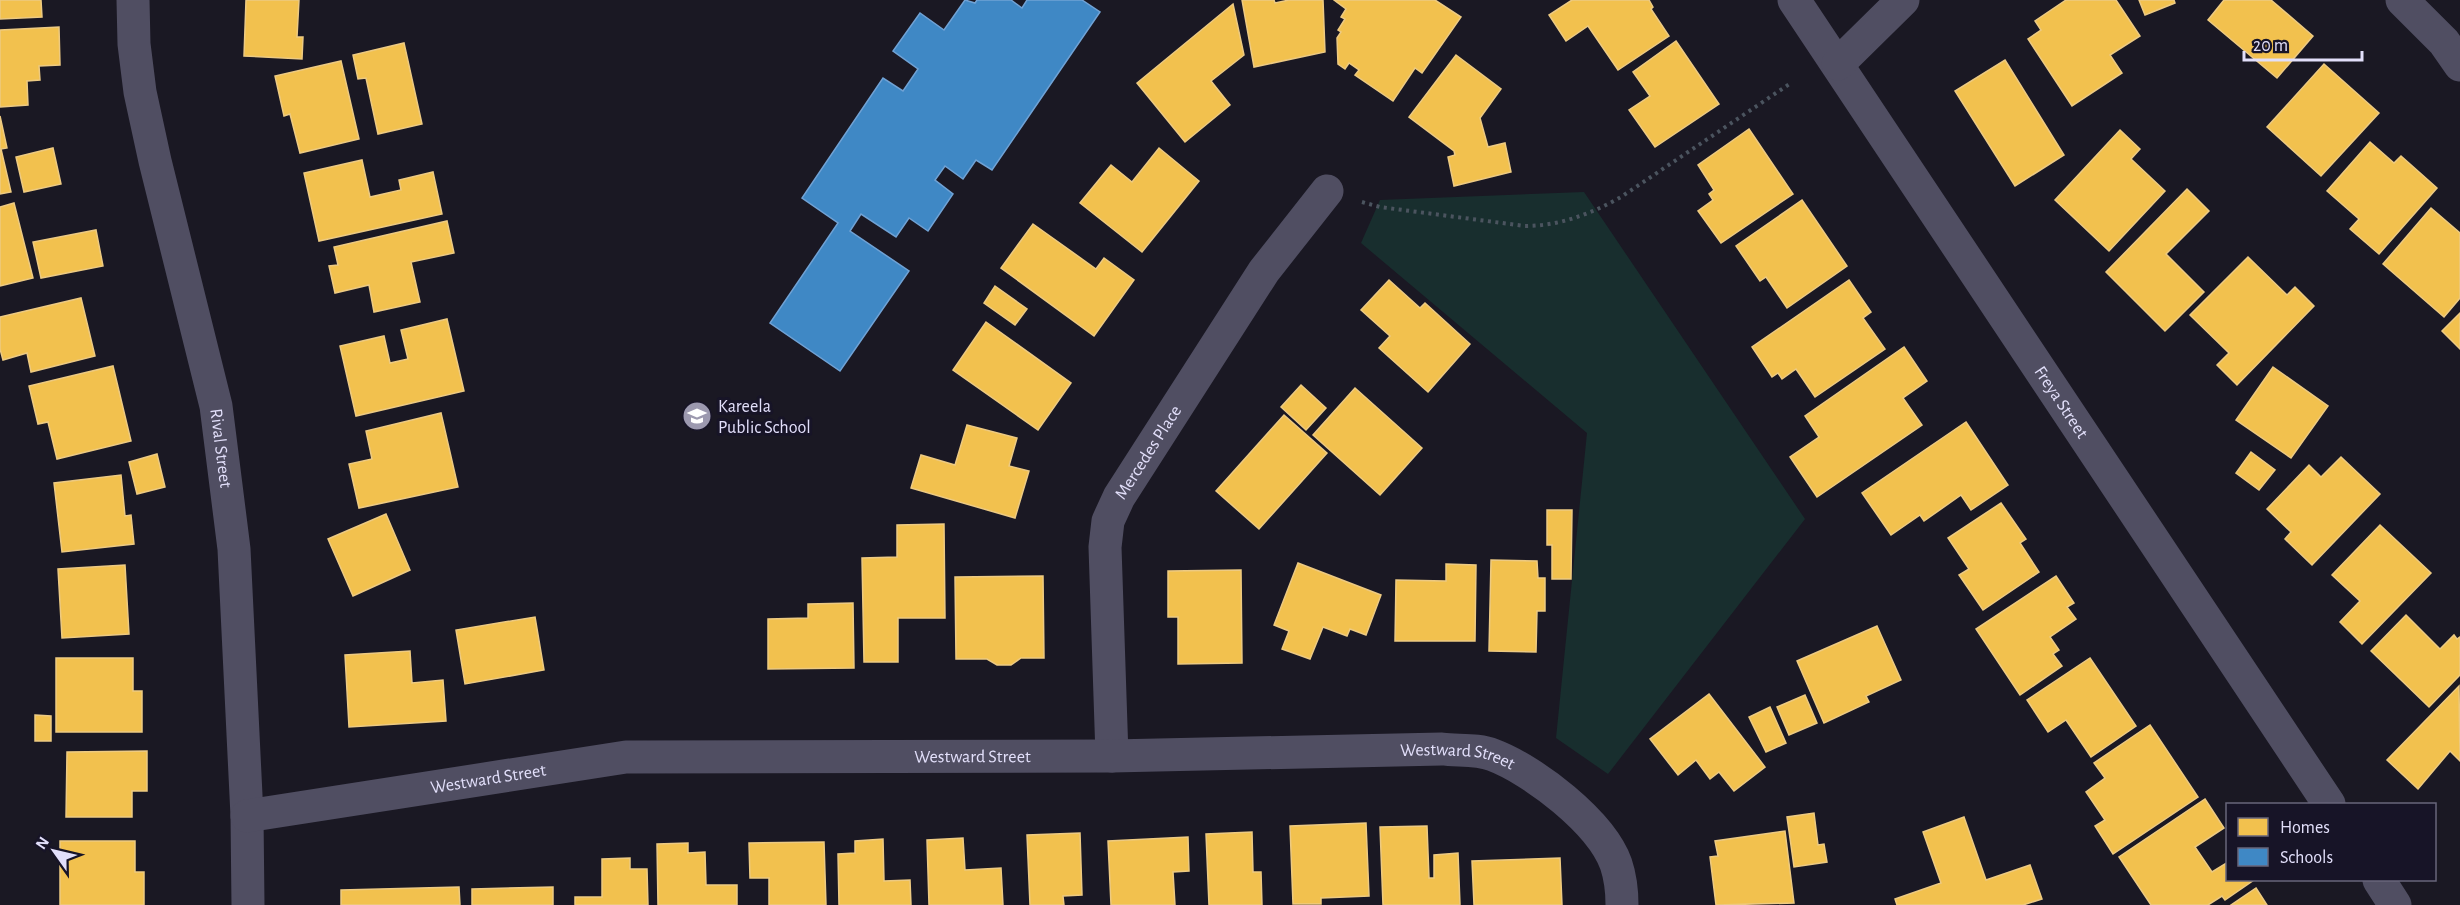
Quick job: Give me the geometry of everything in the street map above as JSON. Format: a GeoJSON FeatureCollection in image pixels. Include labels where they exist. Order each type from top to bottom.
{"type":"FeatureCollection","features":[{"type":"Feature","properties":{"kind":"street","name":"Rival Street"},"geometry":{"type":"LineString","coordinates":[[133,0],[134,44],[140,92],[216,406],[234,549],[247,816],[248,905]]}},
{"type":"Feature","properties":{"kind":"street","name":"Freya Street"},"geometry":{"type":"LineString","coordinates":[[1794,0],[2328,803]]}},
{"type":"Feature","properties":{"kind":"street"},"geometry":{"type":"LineString","coordinates":[[1838,64],[1903,0]]}},
{"type":"Feature","properties":{"kind":"street"},"geometry":{"type":"LineString","coordinates":[[2402,0],[2455,46]]}},
{"type":"Feature","properties":{"kind":"street","name":"Mercedes Place"},"geometry":{"type":"LineString","coordinates":[[1112,756],[1104,548],[1108,521],[1119,496],[1264,271],[1327,191]]}},
{"type":"Feature","properties":{"kind":"street","name":"Westward Street"},"geometry":{"type":"LineString","coordinates":[[247,816],[626,757],[1112,756],[1442,749],[1491,754],[1522,769],[1564,799],[1597,834],[1616,863],[1622,905]]}},
{"type":"Feature","properties":{"kind":"street"},"geometry":{"type":"LineString","coordinates":[[2380,881],[2396,905]]}},
{"type":"Feature","properties":{"kind":"path"},"geometry":{"type":"LineString","coordinates":[[1327,191],[1380,207],[1525,226],[1545,226],[1596,211],[1621,197],[1791,82]]}},
{"type":"Feature","properties":{"kind":"green space"},"geometry":{"type":"Polygon","coordinates":[[[1584,192],[1805,519],[1608,774],[1556,738],[1587,433],[1361,243],[1380,200],[1584,192]]]}},
{"type":"Feature","properties":{"kind":"building: Homes"},"geometry":{"type":"Polygon","coordinates":[[[0,0],[41,0],[42,17],[0,19],[0,0]]]}},
{"type":"Feature","properties":{"kind":"building: Homes"},"geometry":{"type":"Polygon","coordinates":[[[246,0],[299,0],[297,37],[303,37],[302,59],[244,56],[246,0]]]}},
{"type":"Feature","properties":{"kind":"building: Homes"},"geometry":{"type":"Polygon","coordinates":[[[1242,0],[1274,0],[1275,3],[1289,0],[1323,0],[1325,52],[1254,67],[1242,0]]]}},
{"type":"Feature","properties":{"kind":"building: Homes"},"geometry":{"type":"Polygon","coordinates":[[[1334,0],[1435,0],[1461,17],[1422,73],[1415,68],[1393,101],[1355,75],[1359,70],[1349,63],[1345,69],[1338,64],[1337,38],[1341,32],[1338,30],[1345,19],[1341,17],[1346,9],[1334,0]]]}},
{"type":"Feature","properties":{"kind":"building: Homes"},"geometry":{"type":"Polygon","coordinates":[[[1572,0],[1649,0],[1653,7],[1651,9],[1669,36],[1618,70],[1588,26],[1566,41],[1549,15],[1572,0]]]}},
{"type":"Feature","properties":{"kind":"building: Homes"},"geometry":{"type":"Polygon","coordinates":[[[2066,0],[2116,0],[2140,36],[2110,55],[2122,73],[2072,106],[2028,39],[2041,30],[2035,21],[2066,0]]]}},
{"type":"Feature","properties":{"kind":"building: Homes"},"geometry":{"type":"Polygon","coordinates":[[[2139,0],[2174,0],[2175,3],[2145,15],[2139,0]]]}},
{"type":"Feature","properties":{"kind":"building: Homes"},"geometry":{"type":"Polygon","coordinates":[[[2224,0],[2271,0],[2313,36],[2277,78],[2208,20],[2224,0]]]}},
{"type":"Feature","properties":{"kind":"building: Homes"},"geometry":{"type":"Polygon","coordinates":[[[1233,4],[1244,55],[1211,81],[1230,105],[1185,142],[1137,83],[1233,4]]]}},
{"type":"Feature","properties":{"kind":"building: Homes"},"geometry":{"type":"Polygon","coordinates":[[[59,27],[60,65],[39,66],[40,80],[27,81],[28,105],[0,107],[0,30],[59,27]]]}},
{"type":"Feature","properties":{"kind":"building: Homes"},"geometry":{"type":"Polygon","coordinates":[[[1676,41],[1719,104],[1655,147],[1629,110],[1650,96],[1633,72],[1676,41]]]}},
{"type":"Feature","properties":{"kind":"building: Homes"},"geometry":{"type":"Polygon","coordinates":[[[404,43],[422,124],[378,134],[366,78],[358,79],[353,55],[404,43]]]}},
{"type":"Feature","properties":{"kind":"building: Homes"},"geometry":{"type":"Polygon","coordinates":[[[1456,55],[1501,89],[1480,118],[1488,147],[1505,143],[1511,172],[1454,186],[1448,157],[1455,155],[1454,151],[1409,117],[1456,55]]]}},
{"type":"Feature","properties":{"kind":"building: Homes"},"geometry":{"type":"Polygon","coordinates":[[[2005,60],[2064,155],[2015,186],[1955,91],[2005,60]]]}},
{"type":"Feature","properties":{"kind":"building: Homes"},"geometry":{"type":"Polygon","coordinates":[[[341,61],[359,139],[300,153],[290,114],[284,116],[275,76],[341,61]]]}},
{"type":"Feature","properties":{"kind":"building: Homes"},"geometry":{"type":"Polygon","coordinates":[[[2324,64],[2379,113],[2321,176],[2267,127],[2324,64]]]}},
{"type":"Feature","properties":{"kind":"building: Homes"},"geometry":{"type":"Polygon","coordinates":[[[0,116],[7,148],[1,149],[11,192],[0,194],[0,116]]]}},
{"type":"Feature","properties":{"kind":"building: Homes"},"geometry":{"type":"Polygon","coordinates":[[[1749,129],[1793,194],[1721,243],[1698,211],[1713,200],[1709,194],[1714,190],[1698,165],[1749,129]]]}},
{"type":"Feature","properties":{"kind":"building: Homes"},"geometry":{"type":"Polygon","coordinates":[[[2120,130],[2140,149],[2131,159],[2165,191],[2109,251],[2055,200],[2120,130]]]}},
{"type":"Feature","properties":{"kind":"building: Homes"},"geometry":{"type":"Polygon","coordinates":[[[2370,142],[2394,163],[2401,156],[2437,188],[2379,254],[2350,229],[2359,219],[2327,191],[2370,142]]]}},
{"type":"Feature","properties":{"kind":"building: Homes"},"geometry":{"type":"Polygon","coordinates":[[[53,148],[61,184],[24,192],[16,157],[53,148]]]}},
{"type":"Feature","properties":{"kind":"building: Homes"},"geometry":{"type":"Polygon","coordinates":[[[1159,148],[1199,181],[1142,252],[1080,203],[1111,165],[1132,182],[1159,148]]]}},
{"type":"Feature","properties":{"kind":"building: Homes"},"geometry":{"type":"Polygon","coordinates":[[[362,160],[370,197],[401,190],[399,180],[433,172],[442,214],[319,241],[304,173],[362,160]]]}},
{"type":"Feature","properties":{"kind":"building: Homes"},"geometry":{"type":"Polygon","coordinates":[[[2187,189],[2209,211],[2166,254],[2204,292],[2165,331],[2106,272],[2187,189]]]}},
{"type":"Feature","properties":{"kind":"building: Homes"},"geometry":{"type":"Polygon","coordinates":[[[1802,200],[1847,266],[1787,308],[1766,277],[1760,281],[1736,246],[1802,200]]]}},
{"type":"Feature","properties":{"kind":"building: Homes"},"geometry":{"type":"Polygon","coordinates":[[[14,203],[33,278],[0,286],[0,207],[14,203]]]}},
{"type":"Feature","properties":{"kind":"building: Homes"},"geometry":{"type":"Polygon","coordinates":[[[2431,208],[2460,233],[2460,298],[2444,317],[2383,264],[2431,208]]]}},
{"type":"Feature","properties":{"kind":"building: Homes"},"geometry":{"type":"Polygon","coordinates":[[[447,221],[454,253],[411,262],[420,302],[374,312],[369,285],[335,293],[329,266],[338,265],[334,247],[447,221]]]}},
{"type":"Feature","properties":{"kind":"building: Homes"},"geometry":{"type":"Polygon","coordinates":[[[1033,224],[1096,269],[1104,258],[1134,280],[1094,336],[1001,268],[1033,224]]]}},
{"type":"Feature","properties":{"kind":"building: Homes"},"geometry":{"type":"Polygon","coordinates":[[[96,230],[103,266],[41,278],[33,242],[96,230]]]}},
{"type":"Feature","properties":{"kind":"building: Homes"},"geometry":{"type":"Polygon","coordinates":[[[2248,257],[2287,295],[2295,287],[2314,306],[2237,385],[2217,365],[2229,353],[2190,315],[2248,257]]]}},
{"type":"Feature","properties":{"kind":"building: Homes"},"geometry":{"type":"Polygon","coordinates":[[[1389,280],[1420,308],[1425,303],[1470,344],[1428,392],[1379,348],[1390,336],[1361,310],[1389,280]]]}},
{"type":"Feature","properties":{"kind":"building: Homes"},"geometry":{"type":"Polygon","coordinates":[[[1849,280],[1871,312],[1863,318],[1885,349],[1815,397],[1796,369],[1782,379],[1778,373],[1772,377],[1752,347],[1849,280]]]}},
{"type":"Feature","properties":{"kind":"building: Homes"},"geometry":{"type":"Polygon","coordinates":[[[995,286],[1027,309],[1015,325],[984,303],[995,286]]]}},
{"type":"Feature","properties":{"kind":"building: Homes"},"geometry":{"type":"Polygon","coordinates":[[[81,298],[95,356],[31,372],[27,353],[3,360],[0,349],[0,317],[81,298]]]}},
{"type":"Feature","properties":{"kind":"building: Homes"},"geometry":{"type":"Polygon","coordinates":[[[2460,313],[2460,349],[2442,331],[2460,313]]]}},
{"type":"Feature","properties":{"kind":"building: Homes"},"geometry":{"type":"Polygon","coordinates":[[[447,319],[464,391],[356,416],[340,346],[384,336],[390,363],[408,359],[401,330],[447,319]]]}},
{"type":"Feature","properties":{"kind":"building: Homes"},"geometry":{"type":"Polygon","coordinates":[[[986,322],[1071,383],[1038,430],[953,370],[986,322]]]}},
{"type":"Feature","properties":{"kind":"building: Homes"},"geometry":{"type":"Polygon","coordinates":[[[1904,347],[1927,381],[1903,398],[1922,425],[1817,497],[1790,457],[1819,437],[1805,416],[1904,347]]]}},
{"type":"Feature","properties":{"kind":"building: Homes"},"geometry":{"type":"Polygon","coordinates":[[[113,366],[131,441],[57,459],[48,422],[38,424],[29,386],[113,366]]]}},
{"type":"Feature","properties":{"kind":"building: Homes"},"geometry":{"type":"Polygon","coordinates":[[[2273,367],[2328,406],[2291,458],[2236,420],[2273,367]]]}},
{"type":"Feature","properties":{"kind":"building: Homes"},"geometry":{"type":"Polygon","coordinates":[[[1301,385],[1326,408],[1306,430],[1281,407],[1301,385]]]}},
{"type":"Feature","properties":{"kind":"building: Homes"},"geometry":{"type":"Polygon","coordinates":[[[1355,388],[1422,448],[1380,495],[1313,435],[1355,388]]]}},
{"type":"Feature","properties":{"kind":"building: Homes"},"geometry":{"type":"Polygon","coordinates":[[[441,413],[458,487],[359,508],[349,464],[372,459],[366,431],[441,413]]]}},
{"type":"Feature","properties":{"kind":"building: Homes"},"geometry":{"type":"Polygon","coordinates":[[[1284,415],[1327,453],[1259,529],[1216,491],[1284,415]]]}},
{"type":"Feature","properties":{"kind":"building: Homes"},"geometry":{"type":"Polygon","coordinates":[[[1966,422],[2008,485],[1971,510],[1961,495],[1924,521],[1920,515],[1891,535],[1862,493],[1966,422]]]}},
{"type":"Feature","properties":{"kind":"building: Homes"},"geometry":{"type":"Polygon","coordinates":[[[967,425],[1017,438],[1009,466],[1029,471],[1015,518],[911,488],[921,455],[955,465],[967,425]]]}},
{"type":"Feature","properties":{"kind":"building: Homes"},"geometry":{"type":"Polygon","coordinates":[[[2251,452],[2275,470],[2259,490],[2236,473],[2251,452]]]}},
{"type":"Feature","properties":{"kind":"building: Homes"},"geometry":{"type":"Polygon","coordinates":[[[157,454],[165,487],[137,494],[129,462],[157,454]]]}},
{"type":"Feature","properties":{"kind":"building: Homes"},"geometry":{"type":"Polygon","coordinates":[[[2341,457],[2380,494],[2312,565],[2285,539],[2291,532],[2267,509],[2309,465],[2321,477],[2341,457]]]}},
{"type":"Feature","properties":{"kind":"building: Homes"},"geometry":{"type":"Polygon","coordinates":[[[121,475],[125,516],[131,515],[134,544],[62,552],[54,483],[121,475]]]}},
{"type":"Feature","properties":{"kind":"building: Homes"},"geometry":{"type":"Polygon","coordinates":[[[2001,503],[2026,539],[2020,543],[2039,572],[1983,610],[1959,575],[1969,569],[1948,538],[2001,503]]]}},
{"type":"Feature","properties":{"kind":"building: Homes"},"geometry":{"type":"Polygon","coordinates":[[[1547,510],[1572,510],[1571,579],[1552,579],[1552,545],[1547,545],[1547,510]]]}},
{"type":"Feature","properties":{"kind":"building: Homes"},"geometry":{"type":"Polygon","coordinates":[[[386,514],[410,570],[353,596],[328,539],[386,514]]]}},
{"type":"Feature","properties":{"kind":"building: Homes"},"geometry":{"type":"Polygon","coordinates":[[[944,524],[945,618],[898,618],[898,662],[864,662],[862,558],[897,557],[897,525],[944,524]]]}},
{"type":"Feature","properties":{"kind":"building: Homes"},"geometry":{"type":"Polygon","coordinates":[[[2380,525],[2431,573],[2362,644],[2340,622],[2360,601],[2332,575],[2380,525]]]}},
{"type":"Feature","properties":{"kind":"building: Homes"},"geometry":{"type":"Polygon","coordinates":[[[1491,560],[1537,561],[1538,578],[1545,578],[1545,611],[1537,611],[1536,652],[1489,651],[1491,560]]]}},
{"type":"Feature","properties":{"kind":"building: Homes"},"geometry":{"type":"Polygon","coordinates":[[[1298,563],[1381,595],[1366,635],[1350,629],[1347,636],[1323,627],[1310,659],[1282,649],[1289,631],[1274,625],[1298,563]]]}},
{"type":"Feature","properties":{"kind":"building: Homes"},"geometry":{"type":"Polygon","coordinates":[[[1446,564],[1476,565],[1475,641],[1395,641],[1396,580],[1446,581],[1446,564]]]}},
{"type":"Feature","properties":{"kind":"building: Homes"},"geometry":{"type":"Polygon","coordinates":[[[125,565],[129,634],[62,638],[58,569],[125,565]]]}},
{"type":"Feature","properties":{"kind":"building: Homes"},"geometry":{"type":"Polygon","coordinates":[[[1241,570],[1242,663],[1178,664],[1178,617],[1168,617],[1168,571],[1241,570]]]}},
{"type":"Feature","properties":{"kind":"building: Homes"},"geometry":{"type":"Polygon","coordinates":[[[1043,576],[1044,658],[1021,658],[1011,665],[997,665],[987,659],[956,659],[955,577],[1043,576]]]}},
{"type":"Feature","properties":{"kind":"building: Homes"},"geometry":{"type":"Polygon","coordinates":[[[2056,576],[2074,603],[2067,607],[2076,619],[2050,637],[2059,650],[2053,654],[2062,666],[2020,695],[1976,629],[2056,576]]]}},
{"type":"Feature","properties":{"kind":"building: Homes"},"geometry":{"type":"Polygon","coordinates":[[[853,603],[854,668],[768,669],[768,619],[808,618],[808,604],[853,603]]]}},
{"type":"Feature","properties":{"kind":"building: Homes"},"geometry":{"type":"Polygon","coordinates":[[[2406,615],[2440,649],[2454,635],[2457,639],[2460,637],[2460,675],[2429,707],[2371,651],[2406,615]]]}},
{"type":"Feature","properties":{"kind":"building: Homes"},"geometry":{"type":"Polygon","coordinates":[[[535,617],[544,670],[465,684],[456,630],[535,617]]]}},
{"type":"Feature","properties":{"kind":"building: Homes"},"geometry":{"type":"Polygon","coordinates":[[[1877,626],[1901,680],[1866,696],[1869,702],[1824,723],[1797,661],[1877,626]]]}},
{"type":"Feature","properties":{"kind":"building: Homes"},"geometry":{"type":"Polygon","coordinates":[[[410,651],[412,683],[443,680],[446,721],[349,727],[345,655],[410,651]]]}},
{"type":"Feature","properties":{"kind":"building: Homes"},"geometry":{"type":"Polygon","coordinates":[[[56,658],[133,658],[133,691],[142,691],[142,732],[56,732],[56,658]]]}},
{"type":"Feature","properties":{"kind":"building: Homes"},"geometry":{"type":"Polygon","coordinates":[[[2090,658],[2136,726],[2091,757],[2066,720],[2048,732],[2027,700],[2090,658]]]}},
{"type":"Feature","properties":{"kind":"building: Homes"},"geometry":{"type":"Polygon","coordinates":[[[2459,686],[2460,761],[2450,751],[2418,789],[2387,760],[2459,686]]]}},
{"type":"Feature","properties":{"kind":"building: Homes"},"geometry":{"type":"Polygon","coordinates":[[[1709,694],[1765,767],[1734,791],[1719,772],[1710,779],[1696,760],[1678,775],[1650,739],[1709,694]]]}},
{"type":"Feature","properties":{"kind":"building: Homes"},"geometry":{"type":"Polygon","coordinates":[[[1805,695],[1817,723],[1789,735],[1777,707],[1805,695]]]}},
{"type":"Feature","properties":{"kind":"building: Homes"},"geometry":{"type":"Polygon","coordinates":[[[1770,707],[1786,743],[1766,752],[1749,717],[1770,707]]]}},
{"type":"Feature","properties":{"kind":"building: Homes"},"geometry":{"type":"Polygon","coordinates":[[[35,715],[51,716],[51,741],[35,741],[35,715]]]}},
{"type":"Feature","properties":{"kind":"building: Homes"},"geometry":{"type":"Polygon","coordinates":[[[2150,725],[2198,797],[2113,854],[2095,826],[2105,820],[2086,792],[2105,778],[2094,763],[2150,725]]]}},
{"type":"Feature","properties":{"kind":"building: Homes"},"geometry":{"type":"Polygon","coordinates":[[[147,751],[147,791],[132,791],[132,817],[66,817],[67,752],[147,751]]]}},
{"type":"Feature","properties":{"kind":"building: Homes"},"geometry":{"type":"Polygon","coordinates":[[[2205,799],[2224,828],[2195,847],[2212,872],[2226,863],[2226,881],[2253,881],[2225,900],[2222,896],[2208,905],[2151,905],[2119,857],[2205,799]]]}},
{"type":"Feature","properties":{"kind":"building: Homes"},"geometry":{"type":"Polygon","coordinates":[[[1814,813],[1818,845],[1824,844],[1827,862],[1794,867],[1787,817],[1814,813]]]}},
{"type":"Feature","properties":{"kind":"building: Homes"},"geometry":{"type":"Polygon","coordinates":[[[1964,817],[1986,880],[2030,865],[2042,899],[2023,905],[1897,905],[1895,899],[1941,883],[1923,832],[1964,817]]]}},
{"type":"Feature","properties":{"kind":"building: Homes"},"geometry":{"type":"Polygon","coordinates":[[[1366,823],[1369,896],[1321,898],[1321,904],[1293,904],[1290,826],[1366,823]]]}},
{"type":"Feature","properties":{"kind":"building: Homes"},"geometry":{"type":"Polygon","coordinates":[[[1427,826],[1429,878],[1434,878],[1434,855],[1458,853],[1460,905],[1383,905],[1380,827],[1427,826]]]}},
{"type":"Feature","properties":{"kind":"building: Homes"},"geometry":{"type":"Polygon","coordinates":[[[1785,831],[1794,903],[1716,905],[1710,857],[1718,856],[1715,841],[1785,831]]]}},
{"type":"Feature","properties":{"kind":"building: Homes"},"geometry":{"type":"Polygon","coordinates":[[[1252,832],[1253,872],[1261,872],[1262,905],[1209,905],[1206,834],[1252,832]]]}},
{"type":"Feature","properties":{"kind":"building: Homes"},"geometry":{"type":"Polygon","coordinates":[[[1080,833],[1082,895],[1063,896],[1064,905],[1030,905],[1027,835],[1080,833]]]}},
{"type":"Feature","properties":{"kind":"building: Homes"},"geometry":{"type":"Polygon","coordinates":[[[1188,837],[1189,871],[1173,872],[1175,905],[1111,905],[1108,841],[1188,837]]]}},
{"type":"Feature","properties":{"kind":"building: Homes"},"geometry":{"type":"Polygon","coordinates":[[[963,838],[965,870],[1001,868],[1003,905],[929,905],[927,840],[963,838]]]}},
{"type":"Feature","properties":{"kind":"building: Homes"},"geometry":{"type":"Polygon","coordinates":[[[883,839],[884,881],[910,880],[911,905],[839,905],[838,854],[855,853],[855,841],[883,839]]]}},
{"type":"Feature","properties":{"kind":"building: Homes"},"geometry":{"type":"Polygon","coordinates":[[[60,841],[135,841],[135,872],[144,872],[144,905],[60,905],[60,841]]]}},
{"type":"Feature","properties":{"kind":"building: Homes"},"geometry":{"type":"Polygon","coordinates":[[[824,842],[826,905],[769,905],[769,878],[750,878],[749,843],[824,842]]]}},
{"type":"Feature","properties":{"kind":"building: Homes"},"geometry":{"type":"Polygon","coordinates":[[[688,843],[688,853],[705,852],[706,885],[737,885],[737,905],[658,905],[657,844],[688,843]]]}},
{"type":"Feature","properties":{"kind":"building: Homes"},"geometry":{"type":"Polygon","coordinates":[[[630,858],[630,869],[647,869],[648,905],[575,905],[575,897],[602,897],[602,859],[630,858]]]}},
{"type":"Feature","properties":{"kind":"building: Homes"},"geometry":{"type":"Polygon","coordinates":[[[1560,858],[1562,905],[1474,905],[1472,861],[1560,858]]]}},
{"type":"Feature","properties":{"kind":"building: Homes"},"geometry":{"type":"Polygon","coordinates":[[[459,887],[460,905],[341,905],[341,890],[459,887]]]}},
{"type":"Feature","properties":{"kind":"building: Homes"},"geometry":{"type":"Polygon","coordinates":[[[553,887],[553,905],[472,905],[472,889],[553,887]]]}},
{"type":"Feature","properties":{"kind":"building: Homes"},"geometry":{"type":"Polygon","coordinates":[[[2256,888],[2267,905],[2231,905],[2256,888]]]}},
{"type":"Feature","properties":{"kind":"building: Schools"},"geometry":{"type":"Polygon","coordinates":[[[965,0],[975,3],[977,0],[1011,0],[1022,8],[1027,0],[1082,0],[1100,12],[992,170],[976,160],[963,179],[945,166],[935,180],[953,194],[928,231],[909,218],[896,237],[861,214],[850,231],[909,271],[840,371],[770,323],[838,223],[802,198],[883,78],[903,91],[918,69],[893,51],[920,13],[944,30],[965,0]]]}},
{"type":"Feature","properties":{"kind":"place","name":"Kareela Public School"},"geometry":{"type":"Point","coordinates":[697,416]}}]}
